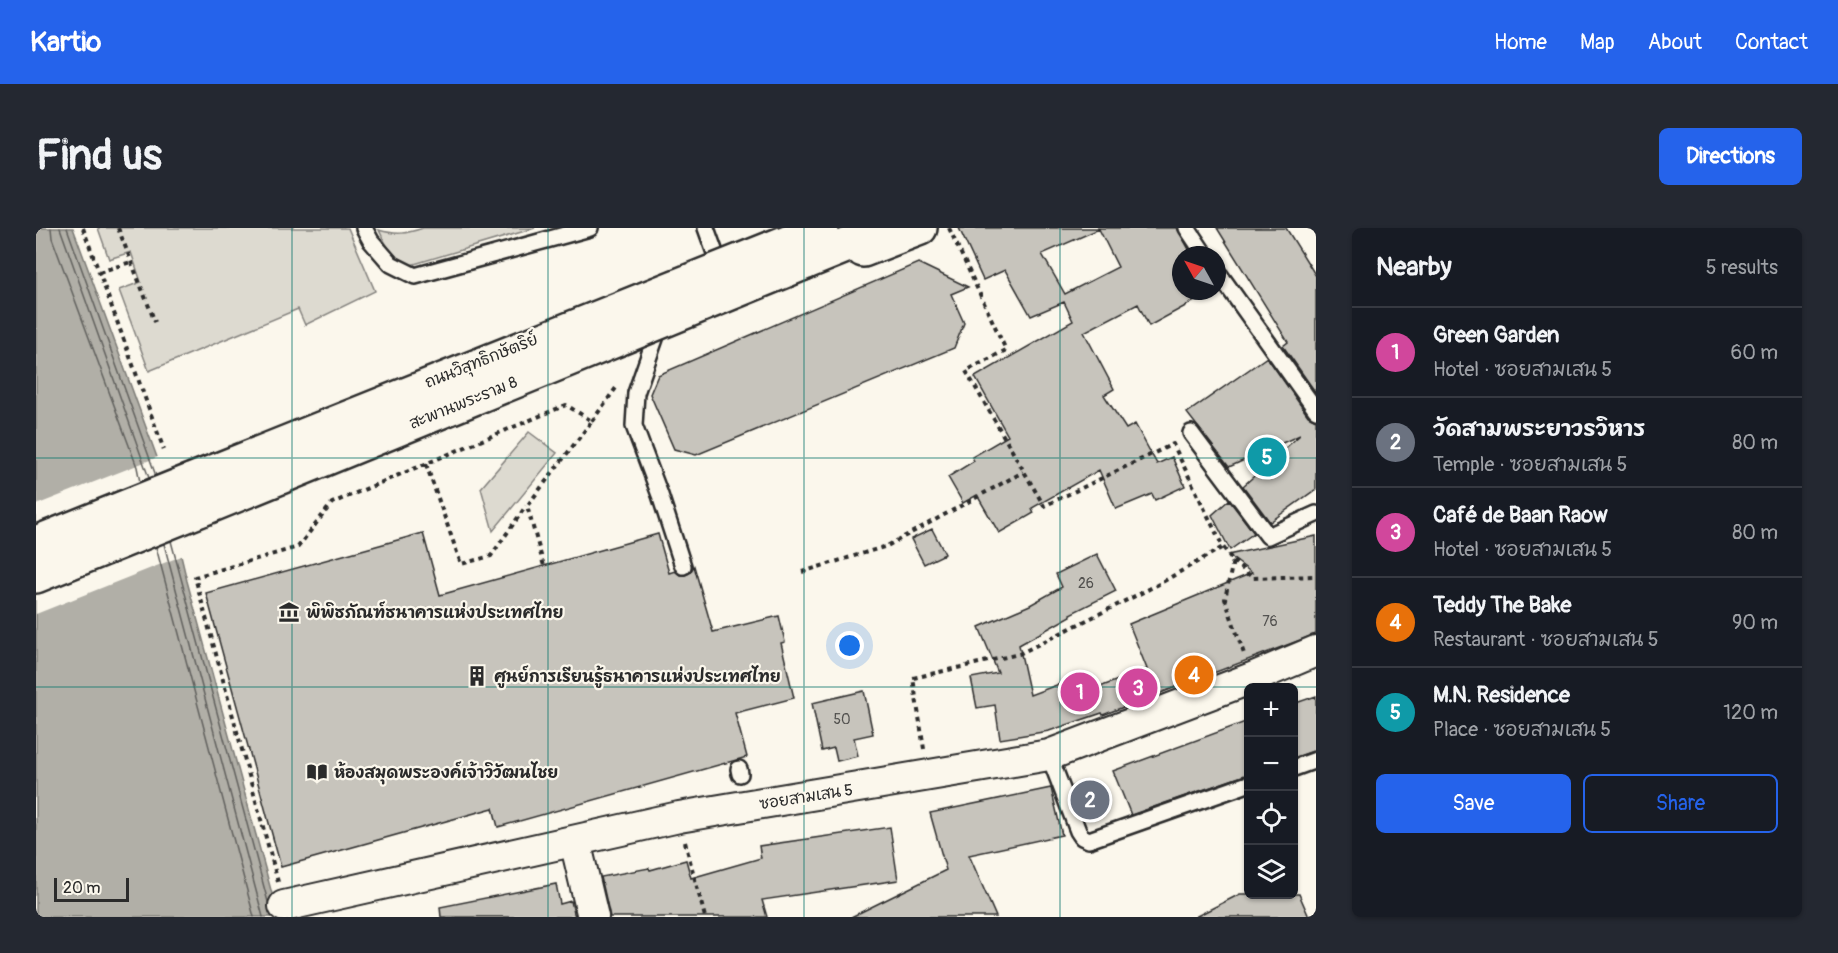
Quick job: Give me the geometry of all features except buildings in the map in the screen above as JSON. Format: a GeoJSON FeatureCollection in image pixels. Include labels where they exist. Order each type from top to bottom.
{"type":"FeatureCollection","features":[{"type":"Feature","properties":{"kind":"main road","name":"ถนนวิสุทธิกษัตริย์"},"geometry":{"type":"LineString","coordinates":[[806,228],[416,387],[417,400],[429,423],[920,228]]}},
{"type":"Feature","properties":{"kind":"main road","name":"สะพานพระราม 8"},"geometry":{"type":"LineString","coordinates":[[36,543],[822,228]]}},
{"type":"Feature","properties":{"kind":"main road","name":"สะพานพระราม 8"},"geometry":{"type":"LineString","coordinates":[[36,576],[890,228]]}},
{"type":"Feature","properties":{"kind":"main road"},"geometry":{"type":"LineString","coordinates":[[615,305],[611,317],[612,328],[619,337],[643,338]]}},
{"type":"Feature","properties":{"kind":"street","name":"ซอยสามเสน 5"},"geometry":{"type":"LineString","coordinates":[[284,906],[679,817],[1049,755],[1252,678],[1316,651]]}},
{"type":"Feature","properties":{"kind":"street"},"geometry":{"type":"LineString","coordinates":[[575,840],[593,917]]}},
{"type":"Feature","properties":{"kind":"lane"},"geometry":{"type":"LineString","coordinates":[[364,228],[371,241],[390,264],[415,276],[590,228]]}},
{"type":"Feature","properties":{"kind":"lane"},"geometry":{"type":"LineString","coordinates":[[706,228],[719,264]]}},
{"type":"Feature","properties":{"kind":"lane"},"geometry":{"type":"LineString","coordinates":[[1187,228],[1199,246]]}},
{"type":"Feature","properties":{"kind":"lane"},"geometry":{"type":"LineString","coordinates":[[1226,284],[1315,408]]}},
{"type":"Feature","properties":{"kind":"lane"},"geometry":{"type":"LineString","coordinates":[[643,338],[634,426],[683,566]]}},
{"type":"Feature","properties":{"kind":"lane"},"geometry":{"type":"LineString","coordinates":[[1191,433],[1269,536],[1316,514]]}},
{"type":"Feature","properties":{"kind":"lane"},"geometry":{"type":"LineString","coordinates":[[1049,755],[1078,831],[1082,837],[1089,840],[1244,785]]}},
{"type":"Feature","properties":{"kind":"lane"},"geometry":{"type":"LineString","coordinates":[[1298,766],[1316,760]]}},
{"type":"Feature","properties":{"kind":"path"},"geometry":{"type":"LineString","coordinates":[[83,228],[164,450]]}},
{"type":"Feature","properties":{"kind":"path"},"geometry":{"type":"LineString","coordinates":[[117,228],[155,322]]}},
{"type":"Feature","properties":{"kind":"path"},"geometry":{"type":"LineString","coordinates":[[949,228],[1006,350],[966,371],[1044,506],[1173,444],[1223,547],[1233,561],[1253,578],[1316,576]]}},
{"type":"Feature","properties":{"kind":"path"},"geometry":{"type":"LineString","coordinates":[[99,272],[131,262]]}},
{"type":"Feature","properties":{"kind":"path"},"geometry":{"type":"LineString","coordinates":[[284,906],[195,577],[298,547],[332,503],[566,405],[592,421],[491,556],[461,564],[426,464]]}},
{"type":"Feature","properties":{"kind":"path"},"geometry":{"type":"LineString","coordinates":[[802,573],[887,546],[1023,472]]}},
{"type":"Feature","properties":{"kind":"path"},"geometry":{"type":"LineString","coordinates":[[527,506],[544,566]]}},
{"type":"Feature","properties":{"kind":"path"},"geometry":{"type":"LineString","coordinates":[[928,777],[913,678],[1019,654],[1157,585],[1223,547]]}},
{"type":"Feature","properties":{"kind":"path"},"geometry":{"type":"LineString","coordinates":[[1233,561],[1225,599],[1252,678]]}},
{"type":"Feature","properties":{"kind":"path"},"geometry":{"type":"LineString","coordinates":[[679,817],[705,917]]}},
{"type":"Feature","properties":{"kind":"shaded area"},"geometry":{"type":"Polygon","coordinates":[[[98,228],[348,228],[375,291],[305,325],[298,309],[149,371],[119,290],[141,282],[131,252],[109,259],[98,228]]]}},
{"type":"Feature","properties":{"kind":"shaded area"},"geometry":{"type":"Polygon","coordinates":[[[423,228],[535,228],[411,265],[391,251],[379,230],[401,233],[423,228]]]}},
{"type":"Feature","properties":{"kind":"shaded area"},"geometry":{"type":"Polygon","coordinates":[[[529,432],[557,453],[493,531],[481,488],[529,432]]]}},
{"type":"Feature","properties":{"kind":"water"},"geometry":{"type":"Polygon","coordinates":[[[36,228],[73,228],[158,460],[187,581],[277,917],[36,917],[36,228]]]}},
{"type":"Feature","properties":{"kind":"pier"},"geometry":{"type":"Polygon","coordinates":[[[160,456],[184,555],[36,614],[36,505],[160,456]]]}},
{"type":"Feature","properties":{"kind":"place","name":"M.N. Residence"},"geometry":{"type":"Point","coordinates":[1267,457]}},
{"type":"Feature","properties":{"kind":"place","name":"พิพิธภัณฑ์ธนาคารแห่งประเทศไทย"},"geometry":{"type":"Point","coordinates":[289,612]}},
{"type":"Feature","properties":{"kind":"place","name":"Teddy The Bake"},"geometry":{"type":"Point","coordinates":[1194,675]}},
{"type":"Feature","properties":{"kind":"place","name":"ศูนย์การเรียนรู้ธนาคารแห่งประเทศไทย"},"geometry":{"type":"Point","coordinates":[477,676]}},
{"type":"Feature","properties":{"kind":"place","name":"Café de Baan Raow"},"geometry":{"type":"Point","coordinates":[1138,688]}},
{"type":"Feature","properties":{"kind":"place","name":"Green Garden"},"geometry":{"type":"Point","coordinates":[1080,692]}},
{"type":"Feature","properties":{"kind":"place","name":"ห้องสมุดพระองค์เจ้าวิวัฒนไชย"},"geometry":{"type":"Point","coordinates":[317,772]}},
{"type":"Feature","properties":{"kind":"place","name":"วัดสามพระยาวรวิหาร"},"geometry":{"type":"Point","coordinates":[1090,800]}}]}
